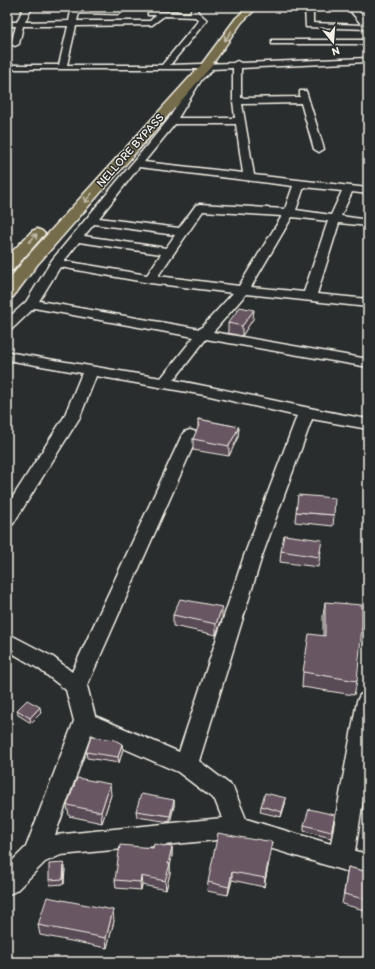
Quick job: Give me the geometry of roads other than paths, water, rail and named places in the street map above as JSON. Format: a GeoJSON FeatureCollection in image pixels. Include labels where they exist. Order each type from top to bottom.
{"type":"FeatureCollection","features":[{"type":"Feature","properties":{"kind":"highway"},"geometry":{"type":"LineString","coordinates":[[211,37],[238,7]]}},
{"type":"Feature","properties":{"kind":"highway","name":"NELLORE BYPASS"},"geometry":{"type":"LineString","coordinates":[[7,293],[36,257],[205,67],[239,20],[253,7]]}},
{"type":"Feature","properties":{"kind":"highway"},"geometry":{"type":"LineString","coordinates":[[175,78],[196,55]]}},
{"type":"Feature","properties":{"kind":"highway"},"geometry":{"type":"LineString","coordinates":[[7,267],[46,223]]}},
{"type":"Feature","properties":{"kind":"street"},"geometry":{"type":"LineString","coordinates":[[75,11],[95,7]]}},
{"type":"Feature","properties":{"kind":"street"},"geometry":{"type":"LineString","coordinates":[[309,7],[309,25],[368,27]]}},
{"type":"Feature","properties":{"kind":"street"},"geometry":{"type":"LineString","coordinates":[[351,7],[368,27]]}},
{"type":"Feature","properties":{"kind":"street"},"geometry":{"type":"LineString","coordinates":[[15,44],[20,24],[27,9]]}},
{"type":"Feature","properties":{"kind":"street"},"geometry":{"type":"LineString","coordinates":[[75,11],[128,14],[120,23]]}},
{"type":"Feature","properties":{"kind":"street"},"geometry":{"type":"LineString","coordinates":[[63,66],[74,23],[75,11]]}},
{"type":"Feature","properties":{"kind":"street"},"geometry":{"type":"LineString","coordinates":[[141,13],[162,14],[195,11],[203,20],[164,67]]}},
{"type":"Feature","properties":{"kind":"street"},"geometry":{"type":"LineString","coordinates":[[7,24],[152,23],[162,14]]}},
{"type":"Feature","properties":{"kind":"street"},"geometry":{"type":"LineString","coordinates":[[275,42],[368,42]]}},
{"type":"Feature","properties":{"kind":"street"},"geometry":{"type":"LineString","coordinates":[[7,326],[31,304],[58,260],[172,121],[199,77],[207,71],[236,66],[368,56]]}},
{"type":"Feature","properties":{"kind":"street"},"geometry":{"type":"LineString","coordinates":[[7,67],[205,67],[368,60]]}},
{"type":"Feature","properties":{"kind":"street"},"geometry":{"type":"LineString","coordinates":[[236,66],[237,101],[249,177]]}},
{"type":"Feature","properties":{"kind":"street"},"geometry":{"type":"LineString","coordinates":[[237,101],[304,96],[319,149]]}},
{"type":"Feature","properties":{"kind":"street"},"geometry":{"type":"LineString","coordinates":[[172,121],[240,121]]}},
{"type":"Feature","properties":{"kind":"street"},"geometry":{"type":"LineString","coordinates":[[136,164],[300,182],[348,189],[368,190]]}},
{"type":"Feature","properties":{"kind":"street"},"geometry":{"type":"LineString","coordinates":[[164,384],[203,334],[243,290],[289,213],[300,182]]}},
{"type":"Feature","properties":{"kind":"street"},"geometry":{"type":"LineString","coordinates":[[308,297],[335,218],[348,189]]}},
{"type":"Feature","properties":{"kind":"street"},"geometry":{"type":"LineString","coordinates":[[154,274],[200,207],[289,213],[368,223]]}},
{"type":"Feature","properties":{"kind":"street"},"geometry":{"type":"LineString","coordinates":[[90,220],[182,232]]}},
{"type":"Feature","properties":{"kind":"street"},"geometry":{"type":"LineString","coordinates":[[76,238],[169,252]]}},
{"type":"Feature","properties":{"kind":"street"},"geometry":{"type":"LineString","coordinates":[[58,260],[154,274],[243,290],[368,303]]}},
{"type":"Feature","properties":{"kind":"street"},"geometry":{"type":"LineString","coordinates":[[31,304],[368,363]]}},
{"type":"Feature","properties":{"kind":"street"},"geometry":{"type":"LineString","coordinates":[[7,356],[91,370],[164,384],[208,395],[368,424]]}},
{"type":"Feature","properties":{"kind":"street"},"geometry":{"type":"LineString","coordinates":[[7,520],[72,417],[91,370]]}},
{"type":"Feature","properties":{"kind":"street"},"geometry":{"type":"LineString","coordinates":[[186,765],[253,556],[306,413]]}},
{"type":"Feature","properties":{"kind":"street"},"geometry":{"type":"LineString","coordinates":[[76,686],[190,435]]}},
{"type":"Feature","properties":{"kind":"street"},"geometry":{"type":"LineString","coordinates":[[7,641],[46,663],[76,686],[85,721],[36,854]]}},
{"type":"Feature","properties":{"kind":"street"},"geometry":{"type":"LineString","coordinates":[[341,858],[368,701]]}},
{"type":"Feature","properties":{"kind":"street"},"geometry":{"type":"LineString","coordinates":[[85,721],[120,738],[186,765],[225,794],[237,827]]}},
{"type":"Feature","properties":{"kind":"street"},"geometry":{"type":"LineString","coordinates":[[7,883],[36,854],[60,844],[237,827],[368,866]]}}]}
